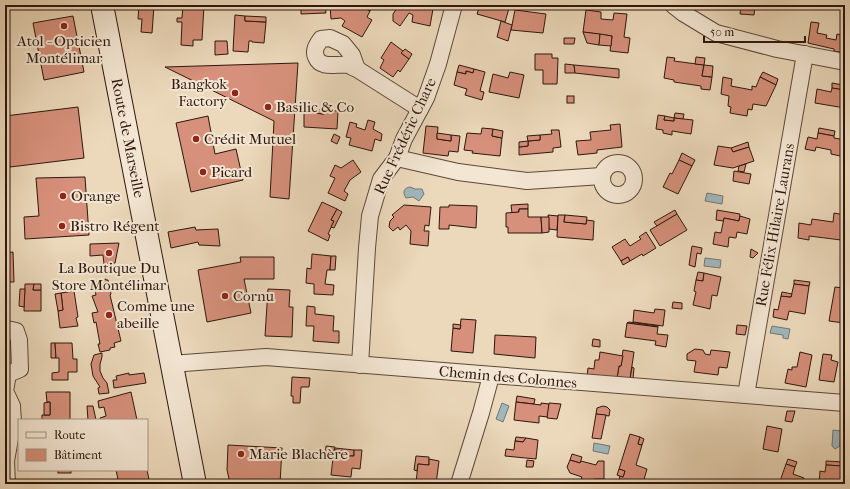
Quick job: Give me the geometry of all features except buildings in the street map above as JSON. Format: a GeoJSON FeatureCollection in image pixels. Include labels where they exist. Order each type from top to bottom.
{"type":"FeatureCollection","features":[{"type":"Feature","properties":{"kind":"main road","name":"Route de Marseille"},"geometry":{"type":"LineString","coordinates":[[102,5],[195,484]]}},
{"type":"Feature","properties":{"kind":"street","name":"Rue Frédéric Chare"},"geometry":{"type":"LineString","coordinates":[[360,365],[370,216],[381,179],[397,158],[404,139],[426,98],[438,64],[454,5]]}},
{"type":"Feature","properties":{"kind":"street"},"geometry":{"type":"LineString","coordinates":[[673,5],[683,13],[716,33],[845,62]]}},
{"type":"Feature","properties":{"kind":"street","name":"Rue Félix Hilaire Laurans"},"geometry":{"type":"LineString","coordinates":[[746,395],[805,54]]}},
{"type":"Feature","properties":{"kind":"street"},"geometry":{"type":"LineString","coordinates":[[357,70],[420,109]]}},
{"type":"Feature","properties":{"kind":"street"},"geometry":{"type":"LineString","coordinates":[[397,158],[458,172],[527,181],[602,176]]}},
{"type":"Feature","properties":{"kind":"street"},"geometry":{"type":"LineString","coordinates":[[5,330],[16,331],[19,340],[20,369],[7,373],[5,391],[12,406],[13,421],[6,461],[7,484]]}},
{"type":"Feature","properties":{"kind":"street","name":"Chemin des Colonnes"},"geometry":{"type":"LineString","coordinates":[[172,365],[266,357],[845,403]]}},
{"type":"Feature","properties":{"kind":"street"},"geometry":{"type":"LineString","coordinates":[[459,484],[491,376]]}},
{"type":"Feature","properties":{"kind":"water"},"geometry":{"type":"Polygon","coordinates":[[[410,187],[422,189],[424,194],[419,201],[413,197],[406,198],[404,191],[406,188],[410,187]]]}},
{"type":"Feature","properties":{"kind":"water"},"geometry":{"type":"Polygon","coordinates":[[[707,193],[723,196],[722,204],[705,201],[707,193]]]}},
{"type":"Feature","properties":{"kind":"water"},"geometry":{"type":"Polygon","coordinates":[[[705,258],[721,260],[720,268],[704,266],[705,258]]]}},
{"type":"Feature","properties":{"kind":"water"},"geometry":{"type":"Polygon","coordinates":[[[772,326],[790,329],[788,339],[783,338],[783,335],[770,333],[772,326]]]}},
{"type":"Feature","properties":{"kind":"water"},"geometry":{"type":"Polygon","coordinates":[[[502,403],[509,406],[503,422],[496,419],[502,403]]]}},
{"type":"Feature","properties":{"kind":"water"},"geometry":{"type":"Polygon","coordinates":[[[833,430],[841,431],[840,446],[835,449],[832,446],[833,430]]]}},
{"type":"Feature","properties":{"kind":"water"},"geometry":{"type":"Polygon","coordinates":[[[594,443],[610,446],[608,454],[593,451],[594,443]]]}},
{"type":"Feature","properties":{"kind":"place","name":"Atol - Opticien Montélimar"},"geometry":{"type":"Point","coordinates":[64,26]}},
{"type":"Feature","properties":{"kind":"place","name":"Bangkok Factory"},"geometry":{"type":"Point","coordinates":[235,93]}},
{"type":"Feature","properties":{"kind":"place","name":"Basilic & Co"},"geometry":{"type":"Point","coordinates":[268,107]}},
{"type":"Feature","properties":{"kind":"place","name":"Crédit Mutuel"},"geometry":{"type":"Point","coordinates":[196,139]}},
{"type":"Feature","properties":{"kind":"place","name":"Picard"},"geometry":{"type":"Point","coordinates":[203,172]}},
{"type":"Feature","properties":{"kind":"place","name":"Orange"},"geometry":{"type":"Point","coordinates":[63,196]}},
{"type":"Feature","properties":{"kind":"place","name":"Bistro Régent"},"geometry":{"type":"Point","coordinates":[62,226]}},
{"type":"Feature","properties":{"kind":"place","name":"La Boutique Du Store Montélimar"},"geometry":{"type":"Point","coordinates":[109,253]}},
{"type":"Feature","properties":{"kind":"place","name":"Cornu"},"geometry":{"type":"Point","coordinates":[225,296]}},
{"type":"Feature","properties":{"kind":"place","name":"Comme une abeille"},"geometry":{"type":"Point","coordinates":[109,315]}},
{"type":"Feature","properties":{"kind":"place","name":"Marie Blachère"},"geometry":{"type":"Point","coordinates":[241,454]}}]}
